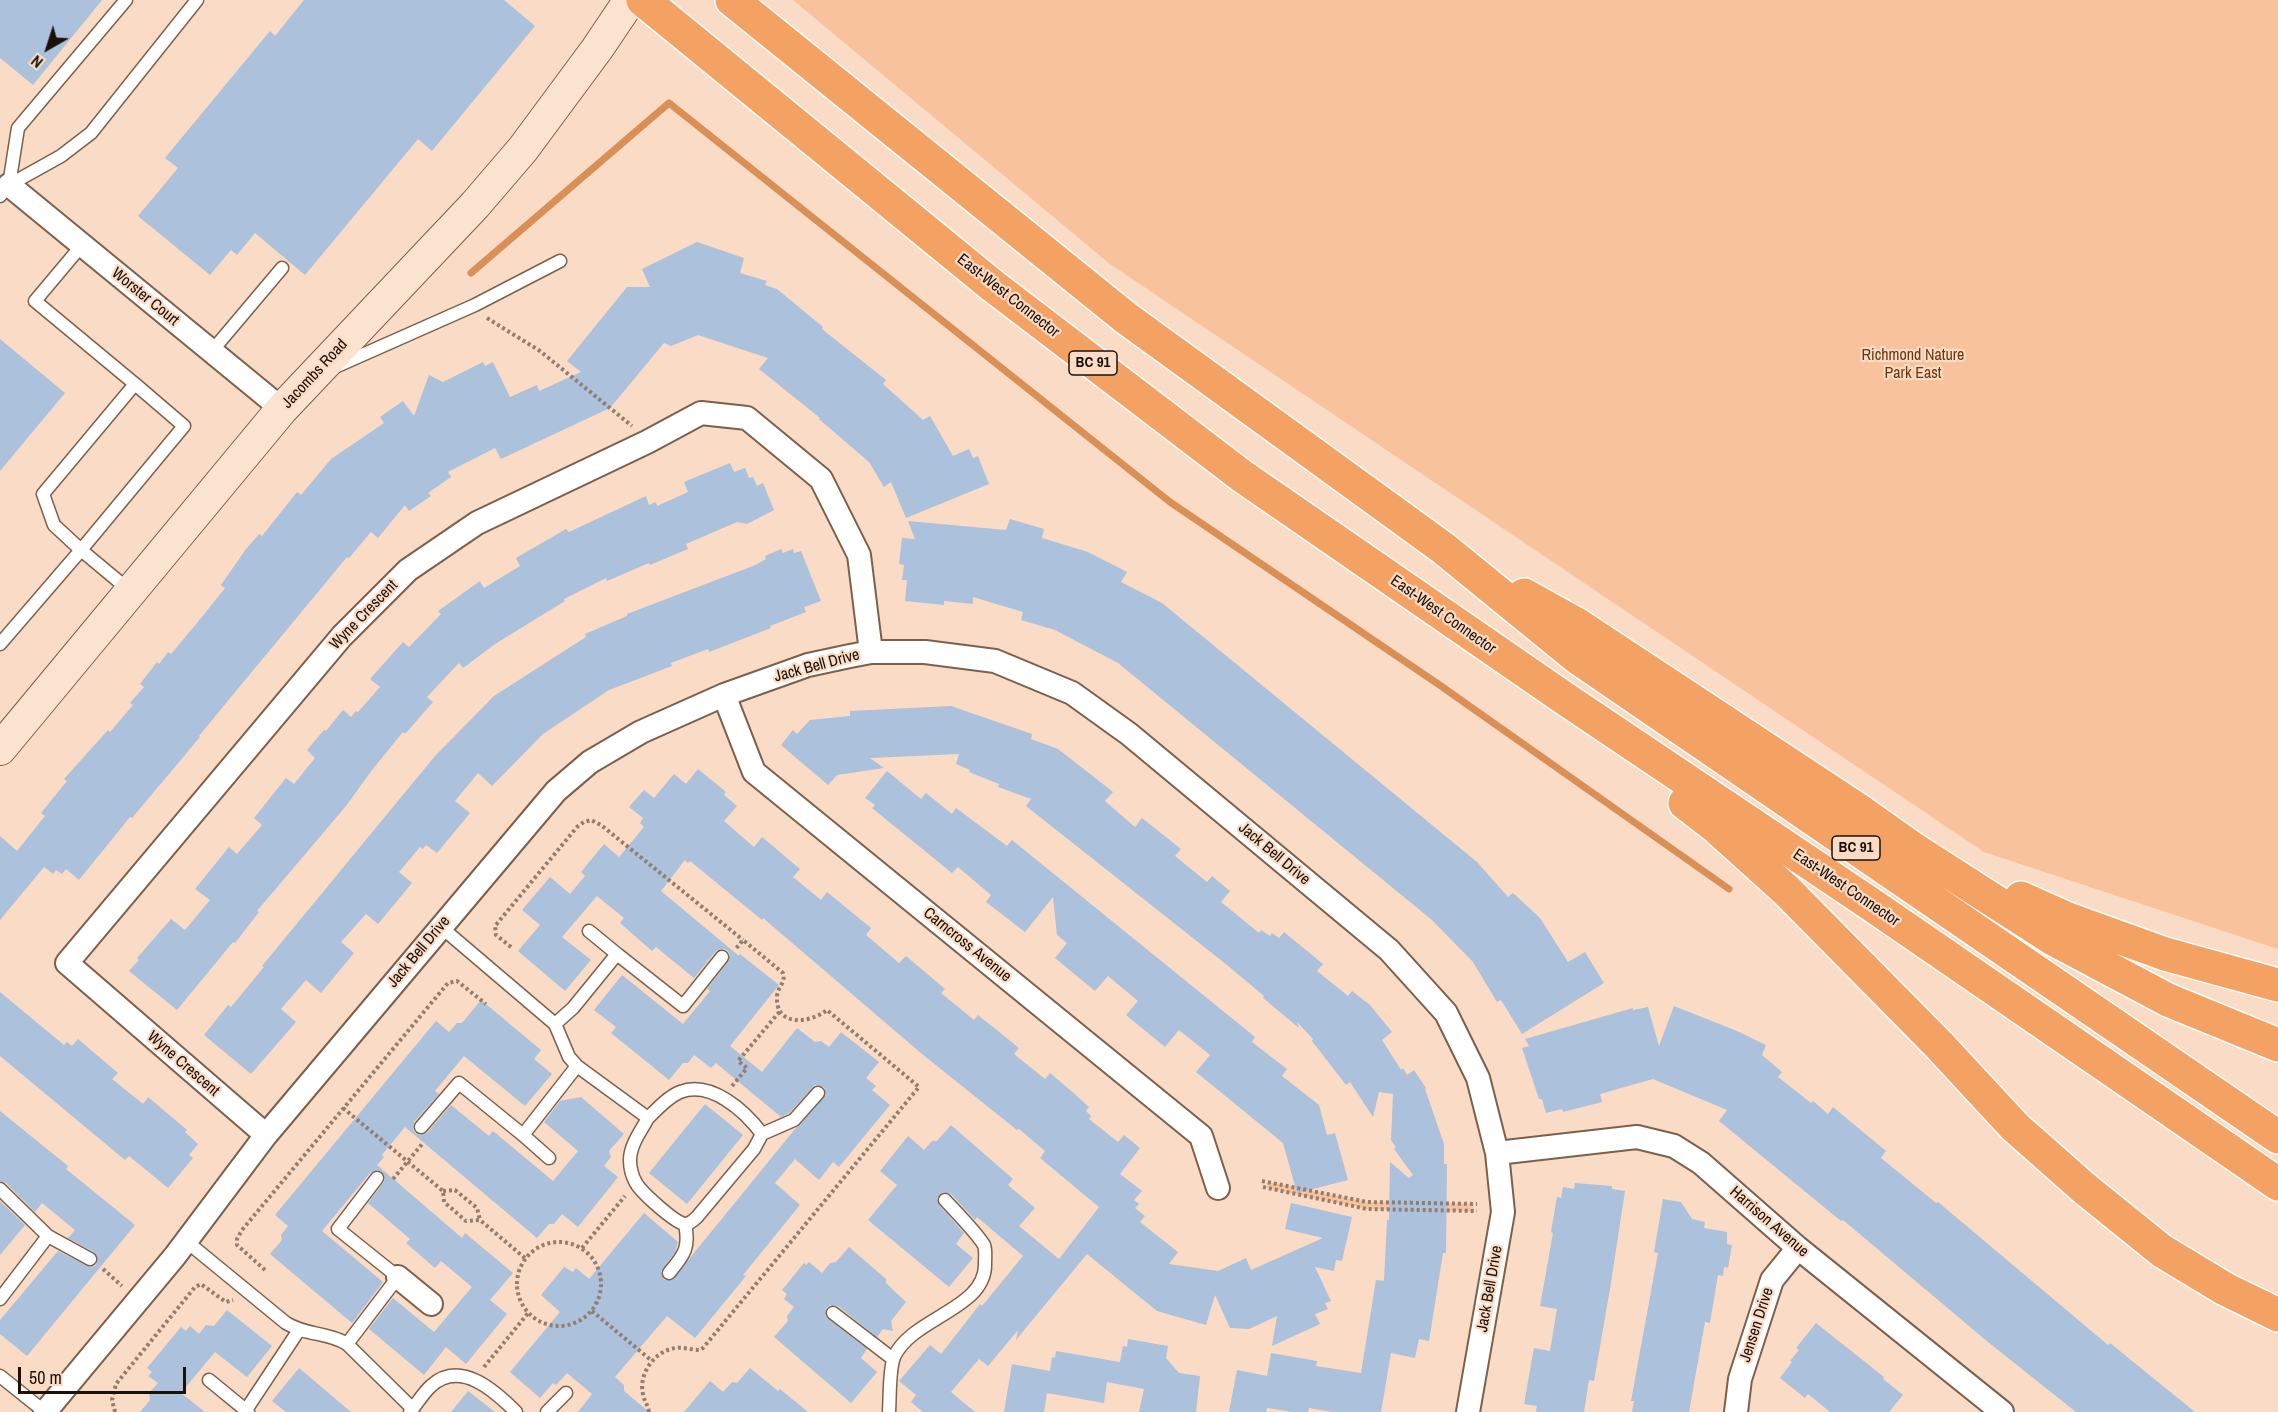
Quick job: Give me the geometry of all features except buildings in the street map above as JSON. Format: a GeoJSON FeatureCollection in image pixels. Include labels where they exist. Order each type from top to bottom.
{"type":"FeatureCollection","features":[{"type":"Feature","properties":{"kind":"highway","name":"East-West Connector"},"geometry":{"type":"LineString","coordinates":[[643,0],[993,286],[1242,476],[2278,1184]]}},
{"type":"Feature","properties":{"kind":"highway","name":"BC 91"},"geometry":{"type":"LineString","coordinates":[[732,0],[1126,318],[1443,548],[1578,658],[2278,1137]]}},
{"type":"Feature","properties":{"kind":"highway"},"geometry":{"type":"LineString","coordinates":[[1443,548],[1578,625],[1857,809],[1915,850],[2055,939],[2168,1000],[2278,1045]]}},
{"type":"Feature","properties":{"kind":"highway"},"geometry":{"type":"LineString","coordinates":[[1564,698],[1624,755],[1716,828],[1787,891],[1939,1045],[2015,1127],[2076,1180],[2162,1251],[2225,1289],[2278,1315]]}},
{"type":"Feature","properties":{"kind":"highway"},"geometry":{"type":"LineString","coordinates":[[1915,850],[2068,920],[2165,954],[2278,984]]}},
{"type":"Feature","properties":{"kind":"street","name":"Jacombs Road"},"geometry":{"type":"LineString","coordinates":[[0,749],[309,378],[475,205],[523,149],[630,0]]}},
{"type":"Feature","properties":{"kind":"street","name":"Worster Court"},"geometry":{"type":"LineString","coordinates":[[3,186],[82,245],[282,409]]}},
{"type":"Feature","properties":{"kind":"street","name":"Wyne Crescent"},"geometry":{"type":"LineString","coordinates":[[266,1135],[67,963],[342,636],[408,570],[477,523],[647,442],[701,413],[747,418],[821,479],[859,555],[871,652]]}},
{"type":"Feature","properties":{"kind":"street","name":"Jack Bell Drive"},"geometry":{"type":"LineString","coordinates":[[45,1412],[153,1283],[266,1135],[556,791],[590,762],[641,732],[724,695],[808,665],[871,652],[925,651],[995,661],[1072,693],[1129,734],[1389,950],[1446,1013],[1478,1078],[1497,1153],[1503,1212],[1468,1412]]}},
{"type":"Feature","properties":{"kind":"street","name":"Carncross Avenue"},"geometry":{"type":"LineString","coordinates":[[724,695],[754,772],[1201,1136],[1218,1188]]}},
{"type":"Feature","properties":{"kind":"street","name":"Harrison Avenue"},"geometry":{"type":"LineString","coordinates":[[1497,1153],[1637,1137],[1674,1146],[1701,1163],[1798,1248],[2002,1412]]}},
{"type":"Feature","properties":{"kind":"street","name":"Jensen Drive"},"geometry":{"type":"LineString","coordinates":[[1736,1412],[1740,1379],[1772,1280],[1798,1248]]}},
{"type":"Feature","properties":{"kind":"street"},"geometry":{"type":"LineString","coordinates":[[398,1277],[431,1304]]}},
{"type":"Feature","properties":{"kind":"lane"},"geometry":{"type":"LineString","coordinates":[[3,186],[18,128],[126,0]]}},
{"type":"Feature","properties":{"kind":"lane"},"geometry":{"type":"LineString","coordinates":[[3,186],[61,156],[91,133],[197,0]]}},
{"type":"Feature","properties":{"kind":"lane"},"geometry":{"type":"LineString","coordinates":[[0,644],[184,426],[35,301],[82,245]]}},
{"type":"Feature","properties":{"kind":"lane"},"geometry":{"type":"LineString","coordinates":[[309,378],[475,305],[560,261]]}},
{"type":"Feature","properties":{"kind":"lane"},"geometry":{"type":"LineString","coordinates":[[212,351],[282,268]]}},
{"type":"Feature","properties":{"kind":"lane"},"geometry":{"type":"LineString","coordinates":[[131,591],[54,525],[43,494],[135,384]]}},
{"type":"Feature","properties":{"kind":"lane"},"geometry":{"type":"LineString","coordinates":[[441,927],[555,1024],[569,1057],[577,1065],[648,1118]]}},
{"type":"Feature","properties":{"kind":"lane"},"geometry":{"type":"LineString","coordinates":[[589,931],[683,1006],[722,957]]}},
{"type":"Feature","properties":{"kind":"lane"},"geometry":{"type":"LineString","coordinates":[[555,1024],[573,1008],[617,954]]}},
{"type":"Feature","properties":{"kind":"lane"},"geometry":{"type":"LineString","coordinates":[[523,1135],[577,1065]]}},
{"type":"Feature","properties":{"kind":"lane"},"geometry":{"type":"LineString","coordinates":[[421,1127],[459,1083],[549,1158]]}},
{"type":"Feature","properties":{"kind":"lane"},"geometry":{"type":"LineString","coordinates":[[762,1134],[744,1114],[722,1098],[707,1091],[691,1089],[678,1093],[648,1118],[631,1148],[631,1172],[636,1183],[663,1209],[678,1221],[685,1224],[692,1222],[754,1149],[762,1134],[794,1119],[818,1093]]}},
{"type":"Feature","properties":{"kind":"lane"},"geometry":{"type":"LineString","coordinates":[[347,1344],[398,1277],[338,1229],[377,1178]]}},
{"type":"Feature","properties":{"kind":"lane"},"geometry":{"type":"LineString","coordinates":[[0,1189],[48,1236],[90,1259]]}},
{"type":"Feature","properties":{"kind":"lane"},"geometry":{"type":"LineString","coordinates":[[889,1412],[893,1359],[905,1339],[932,1320],[961,1304],[986,1274],[985,1246],[945,1200]]}},
{"type":"Feature","properties":{"kind":"lane"},"geometry":{"type":"LineString","coordinates":[[669,1273],[683,1256],[686,1248],[685,1224]]}},
{"type":"Feature","properties":{"kind":"lane"},"geometry":{"type":"LineString","coordinates":[[0,1299],[48,1236]]}},
{"type":"Feature","properties":{"kind":"lane"},"geometry":{"type":"LineString","coordinates":[[186,1241],[299,1330],[339,1339],[347,1344],[412,1410],[430,1386],[440,1379],[459,1376],[474,1379],[486,1386],[516,1412]]}},
{"type":"Feature","properties":{"kind":"lane"},"geometry":{"type":"LineString","coordinates":[[833,1313],[893,1359]]}},
{"type":"Feature","properties":{"kind":"lane"},"geometry":{"type":"LineString","coordinates":[[209,1380],[247,1411],[299,1330]]}},
{"type":"Feature","properties":{"kind":"lane"},"geometry":{"type":"LineString","coordinates":[[0,1376],[45,1412]]}},
{"type":"Feature","properties":{"kind":"lane"},"geometry":{"type":"LineString","coordinates":[[547,1412],[566,1393]]}},
{"type":"Feature","properties":{"kind":"path"},"geometry":{"type":"LineString","coordinates":[[475,305],[480,314],[540,351],[632,426],[647,442]]}},
{"type":"Feature","properties":{"kind":"path"},"geometry":{"type":"LineString","coordinates":[[511,947],[496,935],[495,926],[577,827],[591,820],[601,825],[783,973],[784,979],[777,997],[781,1010],[787,1017],[799,1021],[813,1019],[827,1010],[919,1088],[703,1348],[700,1350],[672,1348],[652,1361],[642,1381],[642,1392],[649,1412]]}},
{"type":"Feature","properties":{"kind":"path"},"geometry":{"type":"LineString","coordinates":[[722,957],[727,950],[732,954],[743,940]]}},
{"type":"Feature","properties":{"kind":"path"},"geometry":{"type":"LineString","coordinates":[[265,1270],[238,1247],[238,1235],[343,1108],[448,983],[457,981],[486,1004]]}},
{"type":"Feature","properties":{"kind":"path"},"geometry":{"type":"LineString","coordinates":[[722,1098],[747,1068],[738,1061],[781,1010]]}},
{"type":"Feature","properties":{"kind":"path"},"geometry":{"type":"LineString","coordinates":[[343,1108],[443,1191],[444,1202],[466,1221],[480,1220]]}},
{"type":"Feature","properties":{"kind":"path"},"geometry":{"type":"LineString","coordinates":[[377,1178],[387,1186],[430,1134],[421,1127]]}},
{"type":"Feature","properties":{"kind":"path"},"geometry":{"type":"LineString","coordinates":[[1262,1181],[1367,1202],[1477,1204]]}},
{"type":"Feature","properties":{"kind":"path"},"geometry":{"type":"LineString","coordinates":[[582,1248],[636,1183]]}},
{"type":"Feature","properties":{"kind":"path"},"geometry":{"type":"LineString","coordinates":[[1263,1188],[1367,1209],[1477,1211]]}},
{"type":"Feature","properties":{"kind":"path"},"geometry":{"type":"LineString","coordinates":[[443,1191],[456,1190],[477,1208],[480,1220],[525,1259]]}},
{"type":"Feature","properties":{"kind":"path"},"geometry":{"type":"LineString","coordinates":[[562,1242],[582,1248],[596,1263],[601,1276],[601,1291],[592,1311],[574,1323],[560,1326],[546,1323],[533,1316],[524,1306],[517,1281],[525,1259],[537,1248],[549,1243],[562,1242]]}},
{"type":"Feature","properties":{"kind":"path"},"geometry":{"type":"LineString","coordinates":[[90,1259],[123,1286]]}},
{"type":"Feature","properties":{"kind":"path"},"geometry":{"type":"LineString","coordinates":[[115,1412],[112,1394],[116,1384],[195,1287],[201,1284],[226,1302],[234,1300],[244,1288]]}},
{"type":"Feature","properties":{"kind":"path"},"geometry":{"type":"LineString","coordinates":[[592,1311],[652,1361]]}},
{"type":"Feature","properties":{"kind":"path"},"geometry":{"type":"LineString","coordinates":[[474,1379],[529,1312]]}},
{"type":"Feature","properties":{"kind":"green space","name":"Richmond Nature Park East"},"geometry":{"type":"Polygon","coordinates":[[[793,0],[2278,0],[2278,949],[1984,852],[1110,264],[793,0]]]}},
{"type":"Feature","properties":{"kind":"green space"},"geometry":{"type":"Polygon","coordinates":[[[1268,1182],[1367,1202],[1473,1204],[1474,1211],[1367,1209],[1267,1188],[1268,1182]]]}},
{"type":"Feature","properties":{"kind":"waterway"},"geometry":{"type":"LineString","coordinates":[[471,273],[669,103],[1170,502],[1441,686],[1729,889]]}}]}
